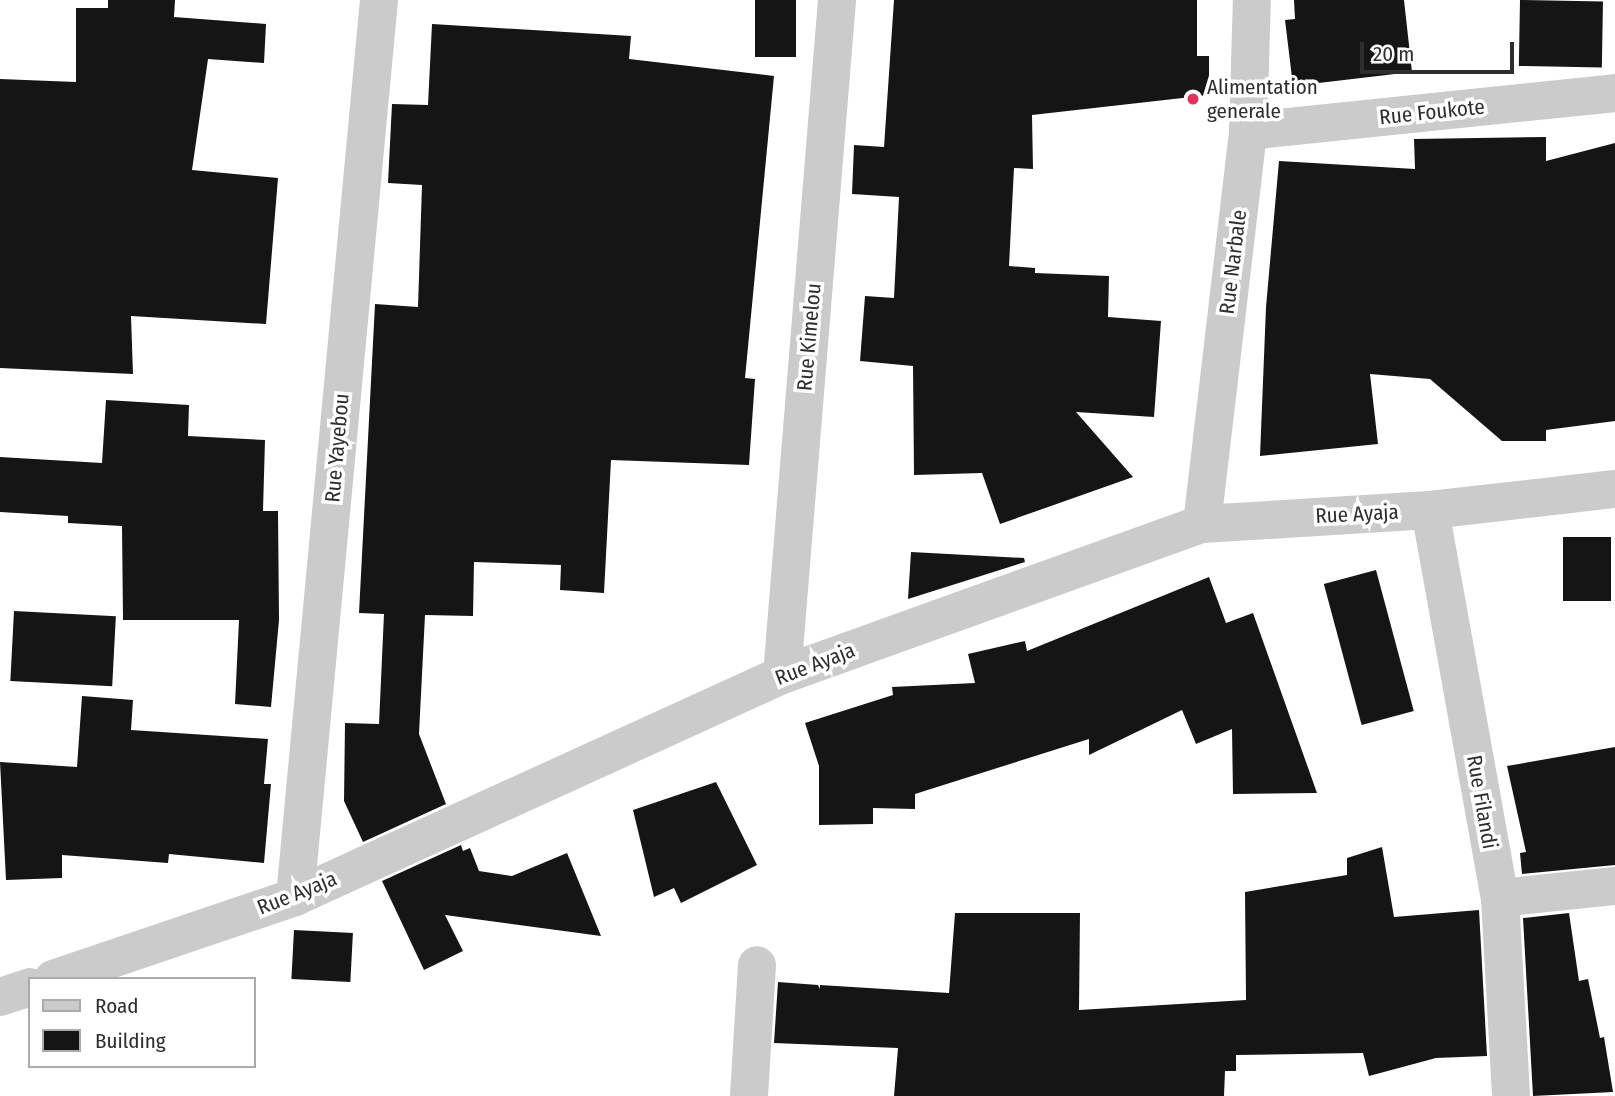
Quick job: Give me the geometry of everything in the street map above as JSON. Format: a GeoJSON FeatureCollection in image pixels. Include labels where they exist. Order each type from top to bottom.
{"type":"FeatureCollection","features":[{"type":"Feature","properties":{"kind":"street","name":"Rue Yayebou"},"geometry":{"type":"LineString","coordinates":[[295,897],[379,0]]}},
{"type":"Feature","properties":{"kind":"street","name":"Rue Kimelou"},"geometry":{"type":"LineString","coordinates":[[782,675],[837,0]]}},
{"type":"Feature","properties":{"kind":"street","name":"Rue Narbale"},"geometry":{"type":"LineString","coordinates":[[1202,524],[1248,131],[1252,0]]}},
{"type":"Feature","properties":{"kind":"street","name":"Rue Foukote"},"geometry":{"type":"LineString","coordinates":[[1248,131],[1615,93]]}},
{"type":"Feature","properties":{"kind":"street","name":"Rue Ayaja"},"geometry":{"type":"LineString","coordinates":[[59,977],[295,897],[782,675],[1202,524],[1430,510],[1615,489]]}},
{"type":"Feature","properties":{"kind":"street","name":"Rue Filandi"},"geometry":{"type":"LineString","coordinates":[[1430,510],[1500,898],[1511,1096]]}},
{"type":"Feature","properties":{"kind":"street"},"geometry":{"type":"LineString","coordinates":[[1500,898],[1615,886]]}},
{"type":"Feature","properties":{"kind":"street"},"geometry":{"type":"LineString","coordinates":[[749,1096],[757,965]]}},
{"type":"Feature","properties":{"kind":"street"},"geometry":{"type":"LineString","coordinates":[[0,997],[28,988]]}},
{"type":"Feature","properties":{"kind":"building"},"geometry":{"type":"Polygon","coordinates":[[[108,0],[175,0],[174,17],[266,24],[264,63],[208,59],[192,170],[278,178],[266,324],[131,316],[133,374],[0,368],[0,79],[76,82],[76,8],[108,8],[108,0]]]}},
{"type":"Feature","properties":{"kind":"building"},"geometry":{"type":"Polygon","coordinates":[[[755,0],[796,0],[796,57],[755,57],[755,0]]]}},
{"type":"Feature","properties":{"kind":"building"},"geometry":{"type":"Polygon","coordinates":[[[894,0],[1197,0],[1197,56],[1209,56],[1209,95],[1032,115],[1033,169],[1014,168],[1009,266],[1035,268],[1035,273],[1109,276],[1108,317],[1161,321],[1154,417],[1076,412],[1133,477],[1000,524],[982,473],[914,475],[913,366],[860,361],[865,296],[894,298],[899,197],[852,194],[854,145],[884,147],[894,0]]]}},
{"type":"Feature","properties":{"kind":"building"},"geometry":{"type":"Polygon","coordinates":[[[1294,0],[1404,0],[1412,72],[1293,86],[1285,20],[1295,19],[1294,0]]]}},
{"type":"Feature","properties":{"kind":"building"},"geometry":{"type":"Polygon","coordinates":[[[1520,0],[1603,1],[1602,67],[1519,66],[1520,0]]]}},
{"type":"Feature","properties":{"kind":"building"},"geometry":{"type":"Polygon","coordinates":[[[432,24],[631,36],[629,59],[774,76],[745,378],[755,379],[749,465],[611,460],[604,593],[560,590],[561,565],[474,562],[473,616],[425,615],[419,734],[446,804],[363,842],[344,801],[345,723],[379,724],[384,614],[359,613],[375,304],[418,307],[422,185],[388,183],[392,104],[428,105],[432,24]]]}},
{"type":"Feature","properties":{"kind":"building"},"geometry":{"type":"Polygon","coordinates":[[[1546,137],[1546,161],[1615,143],[1615,421],[1546,430],[1546,441],[1502,441],[1430,379],[1370,374],[1378,444],[1260,456],[1266,307],[1279,161],[1415,169],[1414,139],[1546,137]]]}},
{"type":"Feature","properties":{"kind":"building"},"geometry":{"type":"Polygon","coordinates":[[[106,400],[189,405],[188,436],[265,440],[263,511],[278,511],[279,620],[271,707],[235,704],[239,620],[123,620],[122,526],[68,523],[68,516],[0,512],[0,457],[102,463],[106,400]]]}},
{"type":"Feature","properties":{"kind":"building"},"geometry":{"type":"Polygon","coordinates":[[[1563,537],[1611,537],[1611,601],[1563,601],[1563,537]]]}},
{"type":"Feature","properties":{"kind":"building"},"geometry":{"type":"Polygon","coordinates":[[[911,552],[1024,558],[1025,562],[908,599],[911,552]]]}},
{"type":"Feature","properties":{"kind":"building"},"geometry":{"type":"Polygon","coordinates":[[[1376,570],[1414,711],[1362,725],[1324,584],[1376,570]]]}},
{"type":"Feature","properties":{"kind":"building"},"geometry":{"type":"Polygon","coordinates":[[[1209,577],[1226,623],[1253,613],[1317,793],[1233,794],[1232,729],[1196,744],[1182,710],[1089,755],[1089,739],[915,794],[915,809],[873,808],[873,824],[819,825],[819,766],[805,723],[893,695],[892,687],[975,683],[968,654],[1025,641],[1027,651],[1209,577]]]}},
{"type":"Feature","properties":{"kind":"building"},"geometry":{"type":"Polygon","coordinates":[[[14,611],[116,616],[112,686],[10,681],[14,611]]]}},
{"type":"Feature","properties":{"kind":"building"},"geometry":{"type":"Polygon","coordinates":[[[82,696],[133,700],[131,730],[268,739],[264,784],[271,784],[264,863],[169,854],[168,863],[62,855],[62,878],[6,880],[0,762],[77,767],[82,696]]]}},
{"type":"Feature","properties":{"kind":"building"},"geometry":{"type":"Polygon","coordinates":[[[1615,747],[1615,865],[1522,874],[1520,853],[1526,852],[1507,766],[1615,747]]]}},
{"type":"Feature","properties":{"kind":"building"},"geometry":{"type":"Polygon","coordinates":[[[716,782],[757,865],[681,903],[674,888],[654,897],[633,810],[716,782]]]}},
{"type":"Feature","properties":{"kind":"building"},"geometry":{"type":"Polygon","coordinates":[[[461,845],[463,851],[470,848],[479,871],[512,876],[567,853],[601,936],[445,915],[463,951],[424,970],[382,881],[461,845]]]}},
{"type":"Feature","properties":{"kind":"building"},"geometry":{"type":"Polygon","coordinates":[[[1382,847],[1394,917],[1479,910],[1487,1056],[1436,1058],[1369,1076],[1363,1053],[1236,1055],[1236,1071],[1225,1071],[1224,1096],[894,1096],[898,1048],[774,1043],[778,982],[818,985],[820,989],[820,985],[949,993],[955,913],[1080,913],[1079,1010],[1246,1000],[1245,892],[1347,875],[1347,858],[1382,847]]]}},
{"type":"Feature","properties":{"kind":"building"},"geometry":{"type":"Polygon","coordinates":[[[1569,913],[1579,981],[1588,979],[1600,1038],[1604,1037],[1613,1092],[1533,1096],[1523,918],[1569,913]]]}},
{"type":"Feature","properties":{"kind":"building"},"geometry":{"type":"Polygon","coordinates":[[[294,930],[353,933],[350,982],[291,979],[294,930]]]}},
{"type":"Feature","properties":{"kind":"place","name":"Alimentation generale"},"geometry":{"type":"Point","coordinates":[1193,99]}}]}
